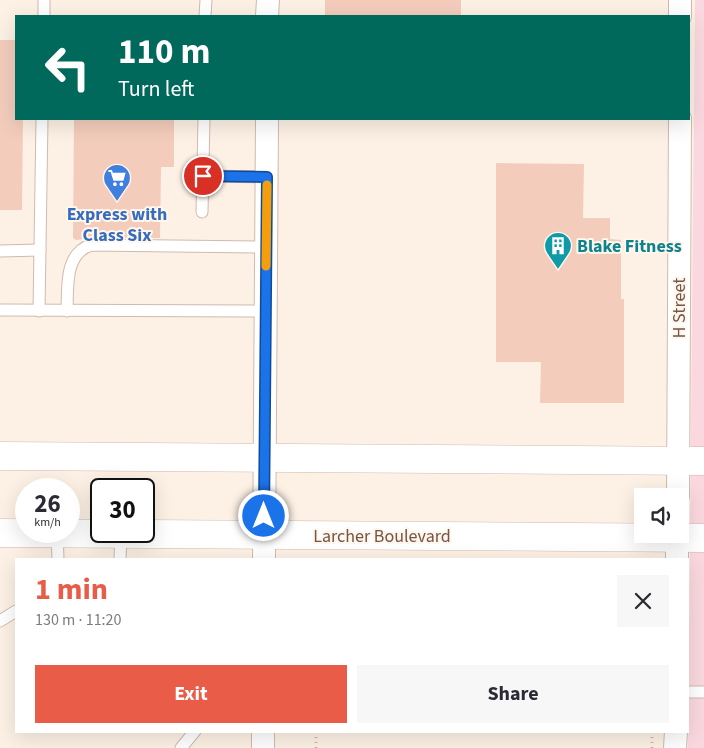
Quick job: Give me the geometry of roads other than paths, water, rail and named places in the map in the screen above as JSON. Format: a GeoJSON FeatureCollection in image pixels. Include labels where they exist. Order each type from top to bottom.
{"type":"FeatureCollection","features":[{"type":"Feature","properties":{"kind":"main road"},"geometry":{"type":"LineString","coordinates":[[0,456],[691,461]]}},
{"type":"Feature","properties":{"kind":"main road","name":"Larcher Boulevard"},"geometry":{"type":"LineString","coordinates":[[0,532],[57,546],[264,547],[677,544],[704,538]]}},
{"type":"Feature","properties":{"kind":"street"},"geometry":{"type":"LineString","coordinates":[[268,0],[268,15]]}},
{"type":"Feature","properties":{"kind":"street"},"geometry":{"type":"LineString","coordinates":[[680,0],[680,15]]}},
{"type":"Feature","properties":{"kind":"street"},"geometry":{"type":"LineString","coordinates":[[264,547],[267,120]]}},
{"type":"Feature","properties":{"kind":"street","name":"H Street"},"geometry":{"type":"LineString","coordinates":[[680,120],[691,461],[681,488]]}},
{"type":"Feature","properties":{"kind":"street"},"geometry":{"type":"LineString","coordinates":[[263,733],[263,748]]}},
{"type":"Feature","properties":{"kind":"street"},"geometry":{"type":"LineString","coordinates":[[675,748],[676,733]]}},
{"type":"Feature","properties":{"kind":"lane"},"geometry":{"type":"LineString","coordinates":[[44,0],[44,15]]}},
{"type":"Feature","properties":{"kind":"lane"},"geometry":{"type":"LineString","coordinates":[[205,15],[206,0]]}},
{"type":"Feature","properties":{"kind":"lane"},"geometry":{"type":"LineString","coordinates":[[39,311],[42,120]]}},
{"type":"Feature","properties":{"kind":"lane"},"geometry":{"type":"LineString","coordinates":[[202,212],[204,120]]}},
{"type":"Feature","properties":{"kind":"lane"},"geometry":{"type":"LineString","coordinates":[[203,176],[267,177]]}},
{"type":"Feature","properties":{"kind":"lane"},"geometry":{"type":"LineString","coordinates":[[67,311],[71,262],[82,248],[91,245],[266,247]]}},
{"type":"Feature","properties":{"kind":"lane"},"geometry":{"type":"LineString","coordinates":[[0,251],[40,250]]}},
{"type":"Feature","properties":{"kind":"lane"},"geometry":{"type":"LineString","coordinates":[[0,310],[266,311]]}},
{"type":"Feature","properties":{"kind":"lane"},"geometry":{"type":"LineString","coordinates":[[0,621],[15,611]]}},
{"type":"Feature","properties":{"kind":"lane"},"geometry":{"type":"LineString","coordinates":[[689,692],[704,692]]}},
{"type":"Feature","properties":{"kind":"lane"},"geometry":{"type":"LineString","coordinates":[[180,748],[193,733]]}},
{"type":"Feature","properties":{"kind":"place","name":"Express with Class Six"},"geometry":{"type":"Point","coordinates":[117,202]}},
{"type":"Feature","properties":{"kind":"place","name":"Blake Fitness"},"geometry":{"type":"Point","coordinates":[558,270]}}]}
